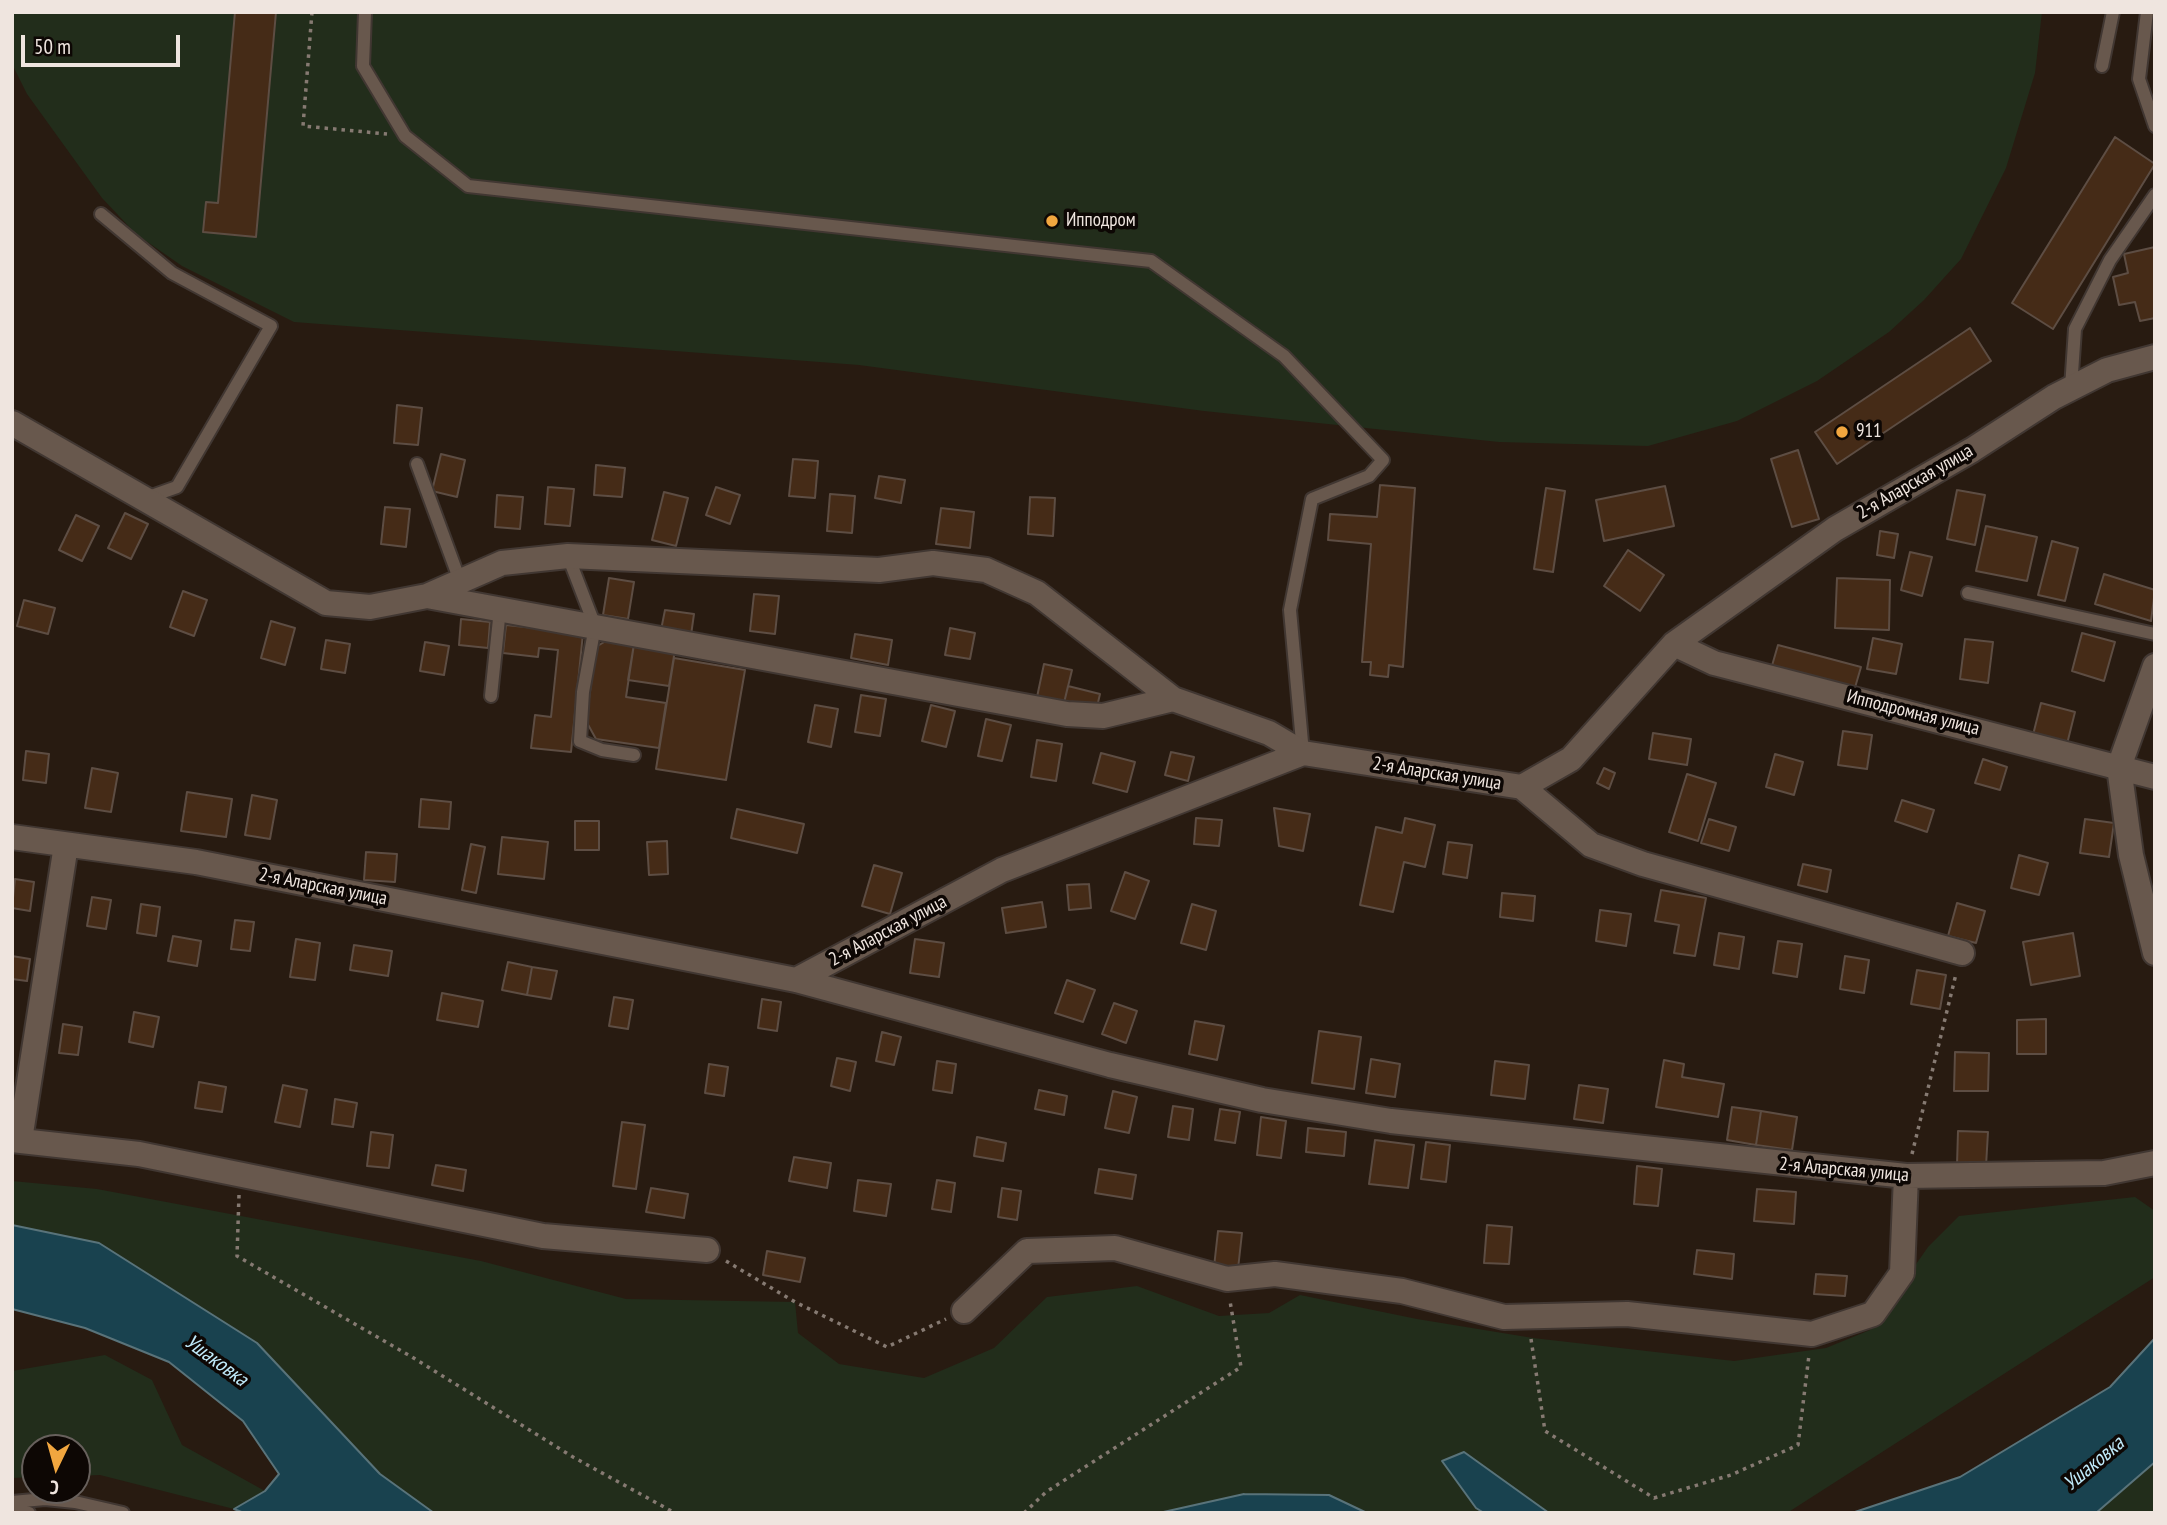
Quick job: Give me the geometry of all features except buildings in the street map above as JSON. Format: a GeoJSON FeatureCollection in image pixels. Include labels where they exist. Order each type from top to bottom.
{"type":"FeatureCollection","features":[{"type":"Feature","properties":{"kind":"street","name":"2-я Аларская улица"},"geometry":{"type":"LineString","coordinates":[[796,980],[1002,870],[1303,753],[1522,787],[1571,758],[1674,644],[1835,529],[1972,450],[2071,388],[2107,370],[2155,357]]}},
{"type":"Feature","properties":{"kind":"street"},"geometry":{"type":"LineString","coordinates":[[12,423],[326,603],[370,607],[427,596],[502,563],[568,556],[878,570],[933,563],[986,570],[1037,593],[1173,699],[1269,733],[1303,753]]}},
{"type":"Feature","properties":{"kind":"street"},"geometry":{"type":"LineString","coordinates":[[427,596],[1067,714],[1103,716],[1173,699]]}},
{"type":"Feature","properties":{"kind":"street","name":"Ипподромная улица"},"geometry":{"type":"LineString","coordinates":[[1674,644],[1714,663],[2155,777]]}},
{"type":"Feature","properties":{"kind":"street"},"geometry":{"type":"LineString","coordinates":[[2155,666],[2119,767],[2131,855],[2155,953]]}},
{"type":"Feature","properties":{"kind":"street"},"geometry":{"type":"LineString","coordinates":[[1522,787],[1591,845],[1643,864],[1962,953]]}},
{"type":"Feature","properties":{"kind":"street","name":"2-я Аларская улица"},"geometry":{"type":"LineString","coordinates":[[12,837],[196,862],[796,980],[1110,1065],[1262,1100],[1391,1121],[1906,1176],[2104,1173],[2155,1163]]}},
{"type":"Feature","properties":{"kind":"street"},"geometry":{"type":"LineString","coordinates":[[66,845],[16,1140],[139,1154],[543,1236],[707,1250]]}},
{"type":"Feature","properties":{"kind":"street"},"geometry":{"type":"LineString","coordinates":[[964,1311],[1027,1251],[1115,1248],[1227,1279],[1275,1274],[1402,1291],[1504,1317],[1627,1314],[1812,1334],[1873,1314],[1902,1273],[1906,1176]]}},
{"type":"Feature","properties":{"kind":"lane"},"geometry":{"type":"LineString","coordinates":[[365,12],[363,66],[405,136],[468,186],[1151,261],[1284,356],[1383,460],[1369,476],[1312,499],[1290,610],[1303,753]]}},
{"type":"Feature","properties":{"kind":"lane"},"geometry":{"type":"LineString","coordinates":[[2102,66],[2113,12]]}},
{"type":"Feature","properties":{"kind":"lane"},"geometry":{"type":"LineString","coordinates":[[2147,12],[2139,79],[2155,126]]}},
{"type":"Feature","properties":{"kind":"lane"},"geometry":{"type":"LineString","coordinates":[[2071,388],[2075,329],[2110,260],[2155,195]]}},
{"type":"Feature","properties":{"kind":"lane"},"geometry":{"type":"LineString","coordinates":[[101,214],[172,273],[271,326],[177,487],[142,499]]}},
{"type":"Feature","properties":{"kind":"lane"},"geometry":{"type":"LineString","coordinates":[[417,464],[460,581]]}},
{"type":"Feature","properties":{"kind":"lane"},"geometry":{"type":"LineString","coordinates":[[568,556],[595,626],[583,692],[580,741],[602,750],[634,755]]}},
{"type":"Feature","properties":{"kind":"lane"},"geometry":{"type":"LineString","coordinates":[[1968,593],[2155,634]]}},
{"type":"Feature","properties":{"kind":"lane"},"geometry":{"type":"LineString","coordinates":[[491,696],[500,609]]}},
{"type":"Feature","properties":{"kind":"lane"},"geometry":{"type":"LineString","coordinates":[[12,1502],[65,1501],[123,1513]]}},
{"type":"Feature","properties":{"kind":"lane"},"geometry":{"type":"LineString","coordinates":[[12,1508],[29,1513]]}},
{"type":"Feature","properties":{"kind":"path"},"geometry":{"type":"LineString","coordinates":[[312,12],[303,126],[405,136]]}},
{"type":"Feature","properties":{"kind":"path"},"geometry":{"type":"LineString","coordinates":[[1906,1176],[1962,953]]}},
{"type":"Feature","properties":{"kind":"path"},"geometry":{"type":"LineString","coordinates":[[239,1174],[237,1256],[412,1357],[573,1457],[674,1513]]}},
{"type":"Feature","properties":{"kind":"path"},"geometry":{"type":"LineString","coordinates":[[707,1250],[796,1301],[887,1347],[964,1311]]}},
{"type":"Feature","properties":{"kind":"path"},"geometry":{"type":"LineString","coordinates":[[1024,1513],[1046,1492],[1241,1367],[1227,1279]]}},
{"type":"Feature","properties":{"kind":"path"},"geometry":{"type":"LineString","coordinates":[[1527,1316],[1545,1431],[1654,1498],[1731,1475],[1798,1445],[1812,1334]]}},
{"type":"Feature","properties":{"kind":"green space","name":"Ипподром"},"geometry":{"type":"Polygon","coordinates":[[[12,12],[2042,12],[2035,73],[2006,168],[1961,259],[1924,300],[1889,332],[1817,381],[1737,421],[1648,446],[1499,442],[1204,411],[859,365],[294,322],[182,266],[136,234],[102,198],[27,94],[12,64],[12,12]]]}},
{"type":"Feature","properties":{"kind":"green space"},"geometry":{"type":"Polygon","coordinates":[[[12,1181],[97,1189],[481,1261],[626,1299],[795,1302],[798,1333],[839,1364],[924,1378],[994,1348],[1047,1297],[1137,1286],[1219,1316],[1269,1313],[1300,1295],[1417,1319],[1533,1338],[1734,1361],[1826,1348],[1870,1330],[1928,1247],[1959,1216],[2135,1197],[2155,1211],[2155,1277],[1787,1513],[1549,1513],[1464,1452],[1442,1461],[1476,1508],[1484,1513],[1367,1513],[1329,1495],[1244,1494],[1159,1513],[434,1513],[380,1474],[257,1343],[99,1243],[12,1225],[12,1181]]]}},
{"type":"Feature","properties":{"kind":"green space"},"geometry":{"type":"Polygon","coordinates":[[[105,1355],[152,1380],[182,1445],[265,1491],[234,1509],[100,1475],[91,1475],[91,1434],[21,1434],[21,1478],[12,1478],[12,1371],[105,1355]]]}},
{"type":"Feature","properties":{"kind":"green space"},"geometry":{"type":"Polygon","coordinates":[[[2155,1463],[2155,1513],[2096,1513],[2150,1467],[2155,1463]]]}},
{"type":"Feature","properties":{"kind":"water","name":"Ушаковка"},"geometry":{"type":"Polygon","coordinates":[[[12,1225],[99,1243],[257,1343],[380,1474],[434,1513],[244,1513],[234,1509],[265,1491],[279,1474],[243,1421],[169,1362],[85,1328],[12,1309],[12,1225]]]}},
{"type":"Feature","properties":{"kind":"water","name":"Ушаковка"},"geometry":{"type":"Polygon","coordinates":[[[2155,1338],[2155,1462],[2096,1513],[1852,1513],[1960,1477],[2110,1387],[2155,1338]]]}},
{"type":"Feature","properties":{"kind":"water"},"geometry":{"type":"Polygon","coordinates":[[[1464,1452],[1549,1513],[1484,1513],[1476,1508],[1442,1461],[1464,1452]]]}},
{"type":"Feature","properties":{"kind":"water"},"geometry":{"type":"Polygon","coordinates":[[[1244,1494],[1329,1495],[1367,1513],[1159,1513],[1244,1494]]]}},
{"type":"Feature","properties":{"kind":"place","name":"Ипподром"},"geometry":{"type":"Point","coordinates":[1052,221]}},
{"type":"Feature","properties":{"kind":"place","name":"911"},"geometry":{"type":"Point","coordinates":[1842,432]}}]}
